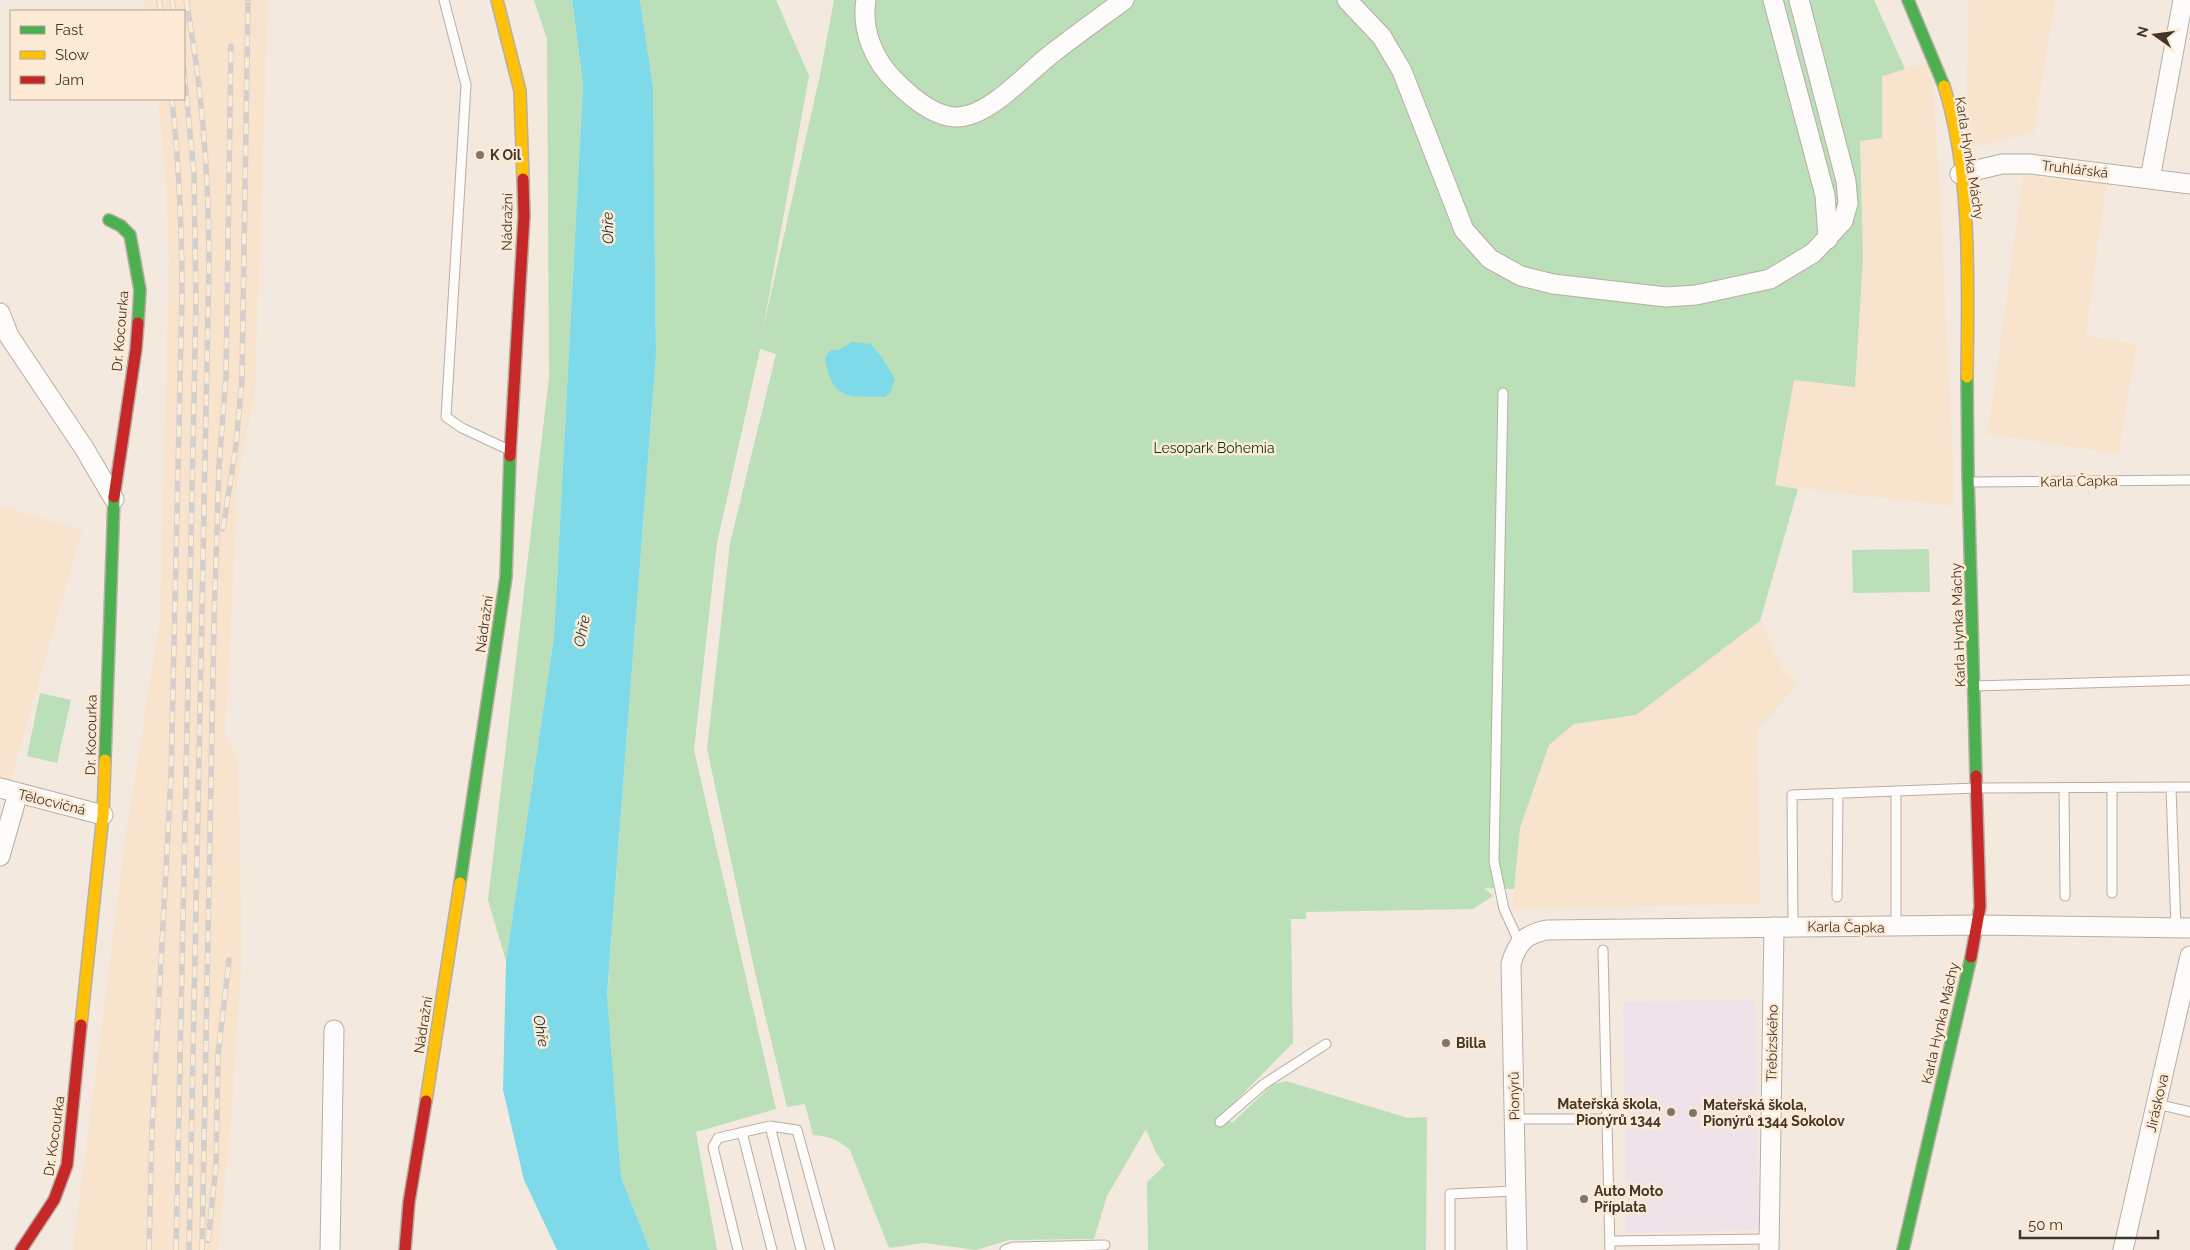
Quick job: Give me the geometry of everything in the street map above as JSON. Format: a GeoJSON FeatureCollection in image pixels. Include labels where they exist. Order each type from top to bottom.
{"type":"FeatureCollection","features":[{"type":"Feature","properties":{"kind":"street","name":"Nádražní"},"geometry":{"type":"LineString","coordinates":[[405,1250],[408,1202],[442,1001],[506,577],[510,450],[524,216],[520,91],[497,0]]}},
{"type":"Feature","properties":{"kind":"street"},"geometry":{"type":"LineString","coordinates":[[866,0],[867,32],[873,52],[894,80],[917,100],[938,112],[956,117],[975,114],[997,99],[1053,53],[1124,0]]}},
{"type":"Feature","properties":{"kind":"street"},"geometry":{"type":"LineString","coordinates":[[1348,0],[1382,36],[1402,71],[1464,230],[1490,259],[1521,276],[1554,284],[1666,297],[1696,296],[1770,279],[1813,253],[1843,221],[1848,203],[1846,181],[1799,0]]}},
{"type":"Feature","properties":{"kind":"street"},"geometry":{"type":"LineString","coordinates":[[1773,0],[1825,196],[1828,239]]}},
{"type":"Feature","properties":{"kind":"street","name":"Karla Hynka Máchy"},"geometry":{"type":"LineString","coordinates":[[1903,1250],[1978,926],[1980,907],[1968,482],[1968,268],[1964,202],[1944,88],[1908,0]]}},
{"type":"Feature","properties":{"kind":"street"},"geometry":{"type":"LineString","coordinates":[[2150,179],[2183,0]]}},
{"type":"Feature","properties":{"kind":"street","name":"Truhlářská"},"geometry":{"type":"LineString","coordinates":[[1960,174],[2002,164],[2030,164],[2190,184]]}},
{"type":"Feature","properties":{"kind":"street","name":"Dr. Kocourka"},"geometry":{"type":"LineString","coordinates":[[22,1250],[61,1189],[67,1165],[103,815],[114,499],[136,349],[140,290],[130,235],[121,226],[109,220]]}},
{"type":"Feature","properties":{"kind":"street"},"geometry":{"type":"LineString","coordinates":[[0,313],[10,336],[84,448],[114,499]]}},
{"type":"Feature","properties":{"kind":"street"},"geometry":{"type":"LineString","coordinates":[[0,856],[9,791]]}},
{"type":"Feature","properties":{"kind":"street","name":"Tělocvičná"},"geometry":{"type":"LineString","coordinates":[[9,791],[103,815]]}},
{"type":"Feature","properties":{"kind":"street","name":"Karla Čapka"},"geometry":{"type":"LineString","coordinates":[[1520,944],[1532,933],[1547,930],[1793,926],[2183,928]]}},
{"type":"Feature","properties":{"kind":"street","name":"Třebízského"},"geometry":{"type":"LineString","coordinates":[[1769,1244],[1774,927]]}},
{"type":"Feature","properties":{"kind":"street","name":"Pionýrů"},"geometry":{"type":"LineString","coordinates":[[1517,1250],[1511,964],[1520,944]]}},
{"type":"Feature","properties":{"kind":"street","name":"Jiráskova"},"geometry":{"type":"LineString","coordinates":[[2122,1250],[2190,956]]}},
{"type":"Feature","properties":{"kind":"street"},"geometry":{"type":"LineString","coordinates":[[330,1250],[334,1030]]}},
{"type":"Feature","properties":{"kind":"lane"},"geometry":{"type":"LineString","coordinates":[[444,0],[466,85],[446,417],[462,428],[510,450]]}},
{"type":"Feature","properties":{"kind":"lane"},"geometry":{"type":"LineString","coordinates":[[1503,392],[1494,861],[1504,909],[1520,944]]}},
{"type":"Feature","properties":{"kind":"lane","name":"Karla Čapka"},"geometry":{"type":"LineString","coordinates":[[1968,482],[2190,480]]}},
{"type":"Feature","properties":{"kind":"lane"},"geometry":{"type":"LineString","coordinates":[[1975,686],[2190,680]]}},
{"type":"Feature","properties":{"kind":"lane"},"geometry":{"type":"LineString","coordinates":[[1793,926],[1792,795],[1976,788],[2190,787]]}},
{"type":"Feature","properties":{"kind":"lane"},"geometry":{"type":"LineString","coordinates":[[2064,788],[2065,896]]}},
{"type":"Feature","properties":{"kind":"lane"},"geometry":{"type":"LineString","coordinates":[[2112,788],[2112,893]]}},
{"type":"Feature","properties":{"kind":"lane","name":"Karla Čapka"},"geometry":{"type":"LineString","coordinates":[[2171,788],[2183,928]]}},
{"type":"Feature","properties":{"kind":"lane"},"geometry":{"type":"LineString","coordinates":[[1896,791],[1896,927]]}},
{"type":"Feature","properties":{"kind":"lane"},"geometry":{"type":"LineString","coordinates":[[1837,898],[1838,793]]}},
{"type":"Feature","properties":{"kind":"lane"},"geometry":{"type":"LineString","coordinates":[[1603,950],[1610,1246],[1769,1244]]}},
{"type":"Feature","properties":{"kind":"lane"},"geometry":{"type":"LineString","coordinates":[[1220,1122],[1264,1084],[1326,1044]]}},
{"type":"Feature","properties":{"kind":"lane"},"geometry":{"type":"LineString","coordinates":[[2157,1104],[2190,1112]]}},
{"type":"Feature","properties":{"kind":"lane"},"geometry":{"type":"LineString","coordinates":[[1515,1118],[1607,1119]]}},
{"type":"Feature","properties":{"kind":"lane"},"geometry":{"type":"LineString","coordinates":[[770,1126],[802,1250]]}},
{"type":"Feature","properties":{"kind":"lane"},"geometry":{"type":"LineString","coordinates":[[738,1250],[713,1147],[718,1138],[770,1126],[797,1130],[830,1250]]}},
{"type":"Feature","properties":{"kind":"lane"},"geometry":{"type":"LineString","coordinates":[[742,1132],[772,1250]]}},
{"type":"Feature","properties":{"kind":"lane"},"geometry":{"type":"LineString","coordinates":[[1450,1250],[1450,1194],[1516,1191]]}},
{"type":"Feature","properties":{"kind":"lane"},"geometry":{"type":"LineString","coordinates":[[1005,1250],[1013,1247],[1105,1245]]}},
{"type":"Feature","properties":{"kind":"shaded area"},"geometry":{"type":"Polygon","coordinates":[[[144,0],[268,0],[255,391],[236,490],[225,735],[238,762],[242,954],[232,1107],[218,1250],[73,1250],[126,835],[160,617],[169,261],[165,166],[158,100],[185,100],[185,10],[146,10],[144,0]]]}},
{"type":"Feature","properties":{"kind":"shaded area"},"geometry":{"type":"Polygon","coordinates":[[[1969,0],[2055,0],[2034,132],[1965,149],[1969,0]]]}},
{"type":"Feature","properties":{"kind":"shaded area"},"geometry":{"type":"Polygon","coordinates":[[[1926,62],[1933,86],[1938,158],[1953,460],[1953,506],[1774,485],[1794,380],[1855,387],[1863,259],[1860,141],[1882,105],[1882,76],[1926,62]]]}},
{"type":"Feature","properties":{"kind":"shaded area"},"geometry":{"type":"Polygon","coordinates":[[[2023,176],[2106,182],[2086,336],[2136,344],[2119,454],[1988,434],[2023,176]]]}},
{"type":"Feature","properties":{"kind":"shaded area"},"geometry":{"type":"Polygon","coordinates":[[[0,506],[82,530],[10,783],[0,780],[0,506]]]}},
{"type":"Feature","properties":{"kind":"shaded area"},"geometry":{"type":"Polygon","coordinates":[[[1760,621],[1785,673],[1798,684],[1757,731],[1760,904],[1512,909],[1520,828],[1550,744],[1574,724],[1636,715],[1760,621]]]}},
{"type":"Feature","properties":{"kind":"shaded area","name":"Mateřská škola, Pionýrů 1344 Sokolov"},"geometry":{"type":"Polygon","coordinates":[[[1755,1000],[1759,1230],[1626,1233],[1625,1132],[1629,1126],[1629,1108],[1625,1101],[1623,1002],[1755,1000]]]}},
{"type":"Feature","properties":{"kind":"green space"},"geometry":{"type":"Polygon","coordinates":[[[534,0],[572,0],[583,84],[554,637],[506,961],[488,900],[549,377],[547,39],[534,0]]]}},
{"type":"Feature","properties":{"kind":"green space","name":"Lesopark Bohemia"},"geometry":{"type":"Polygon","coordinates":[[[640,0],[776,0],[809,76],[763,329],[821,70],[834,0],[1874,0],[1905,69],[1882,76],[1882,138],[1860,141],[1863,259],[1855,387],[1794,380],[1775,485],[1798,489],[1760,621],[1636,715],[1574,724],[1549,745],[1520,828],[1514,889],[1484,888],[1493,896],[1473,909],[1306,912],[1306,919],[1291,919],[1293,1043],[1224,1113],[1232,1123],[1272,1085],[1286,1081],[1408,1118],[1427,1117],[1426,1250],[1148,1250],[1147,1182],[1165,1165],[1156,1153],[1146,1129],[1107,1196],[1094,1239],[1009,1240],[976,1250],[924,1243],[889,1248],[850,1150],[833,1139],[813,1135],[805,1104],[787,1107],[756,977],[707,749],[730,543],[776,354],[760,349],[717,543],[694,750],[776,1109],[696,1132],[717,1250],[650,1250],[621,1177],[607,998],[656,355],[653,86],[640,0]]]}},
{"type":"Feature","properties":{"kind":"green space"},"geometry":{"type":"Polygon","coordinates":[[[1929,549],[1930,592],[1853,593],[1852,550],[1929,549]]]}},
{"type":"Feature","properties":{"kind":"green space"},"geometry":{"type":"Polygon","coordinates":[[[40,693],[71,700],[57,763],[27,756],[40,693]]]}},
{"type":"Feature","properties":{"kind":"water","name":"Ohře"},"geometry":{"type":"Polygon","coordinates":[[[572,0],[640,0],[653,86],[656,355],[607,995],[621,1177],[650,1250],[557,1250],[524,1180],[503,1090],[506,961],[554,637],[583,84],[572,0]]]}},
{"type":"Feature","properties":{"kind":"water"},"geometry":{"type":"Polygon","coordinates":[[[852,342],[871,344],[895,379],[890,393],[885,397],[851,396],[837,389],[832,383],[825,359],[830,350],[839,350],[852,342]]]}},
{"type":"Feature","properties":{"kind":"railway"},"geometry":{"type":"LineString","coordinates":[[159,0],[161,10]]}},
{"type":"Feature","properties":{"kind":"railway"},"geometry":{"type":"LineString","coordinates":[[172,0],[174,10]]}},
{"type":"Feature","properties":{"kind":"railway"},"geometry":{"type":"LineString","coordinates":[[186,0],[192,33],[203,131],[208,197],[209,264],[189,1250]]}},
{"type":"Feature","properties":{"kind":"railway"},"geometry":{"type":"LineString","coordinates":[[223,529],[236,445],[242,378],[248,1]]}},
{"type":"Feature","properties":{"kind":"railway"},"geometry":{"type":"LineString","coordinates":[[202,1250],[214,621],[219,466],[226,376],[231,46]]}},
{"type":"Feature","properties":{"kind":"railway"},"geometry":{"type":"LineString","coordinates":[[176,1250],[196,303],[194,173],[185,81]]}},
{"type":"Feature","properties":{"kind":"railway"},"geometry":{"type":"LineString","coordinates":[[149,1250],[152,1130],[171,776],[182,295],[180,197],[172,100]]}},
{"type":"Feature","properties":{"kind":"railway"},"geometry":{"type":"LineString","coordinates":[[208,1241],[216,1166],[218,1055],[229,960]]}},
{"type":"Feature","properties":{"kind":"traffic: fast"},"geometry":{"type":"LineString","coordinates":[[1908,0],[1944,86]]}},
{"type":"Feature","properties":{"kind":"traffic: fast"},"geometry":{"type":"LineString","coordinates":[[109,220],[121,226],[130,235],[140,290],[138,323]]}},
{"type":"Feature","properties":{"kind":"traffic: fast"},"geometry":{"type":"LineString","coordinates":[[1967,377],[1976,776]]}},
{"type":"Feature","properties":{"kind":"traffic: fast"},"geometry":{"type":"LineString","coordinates":[[460,883],[506,577],[510,456]]}},
{"type":"Feature","properties":{"kind":"traffic: fast"},"geometry":{"type":"LineString","coordinates":[[105,760],[114,497]]}},
{"type":"Feature","properties":{"kind":"traffic: fast"},"geometry":{"type":"LineString","coordinates":[[1903,1250],[1971,957]]}},
{"type":"Feature","properties":{"kind":"traffic: slow"},"geometry":{"type":"LineString","coordinates":[[497,0],[520,91],[523,179]]}},
{"type":"Feature","properties":{"kind":"traffic: slow"},"geometry":{"type":"LineString","coordinates":[[1944,86],[1960,156],[1964,193],[1968,268],[1967,377]]}},
{"type":"Feature","properties":{"kind":"traffic: slow"},"geometry":{"type":"LineString","coordinates":[[81,1025],[103,815],[105,760]]}},
{"type":"Feature","properties":{"kind":"traffic: slow"},"geometry":{"type":"LineString","coordinates":[[426,1101],[460,883]]}},
{"type":"Feature","properties":{"kind":"traffic: jam"},"geometry":{"type":"LineString","coordinates":[[510,456],[524,216],[523,179]]}},
{"type":"Feature","properties":{"kind":"traffic: jam"},"geometry":{"type":"LineString","coordinates":[[114,497],[136,349],[138,323]]}},
{"type":"Feature","properties":{"kind":"traffic: jam"},"geometry":{"type":"LineString","coordinates":[[1971,957],[1980,907],[1976,776]]}},
{"type":"Feature","properties":{"kind":"traffic: jam"},"geometry":{"type":"LineString","coordinates":[[21,1250],[54,1200],[67,1165],[81,1025]]}},
{"type":"Feature","properties":{"kind":"traffic: jam"},"geometry":{"type":"LineString","coordinates":[[405,1250],[409,1202],[426,1101]]}},
{"type":"Feature","properties":{"kind":"place","name":"K Oil"},"geometry":{"type":"Point","coordinates":[480,155]}},
{"type":"Feature","properties":{"kind":"place","name":"Billa"},"geometry":{"type":"Point","coordinates":[1446,1043]}},
{"type":"Feature","properties":{"kind":"place","name":"Mateřská škola, Pionýrů 1344"},"geometry":{"type":"Point","coordinates":[1671,1112]}},
{"type":"Feature","properties":{"kind":"place","name":"Mateřská škola, Pionýrů 1344 Sokolov"},"geometry":{"type":"Point","coordinates":[1693,1113]}},
{"type":"Feature","properties":{"kind":"place","name":"Auto Moto Příplata"},"geometry":{"type":"Point","coordinates":[1584,1199]}}]}
